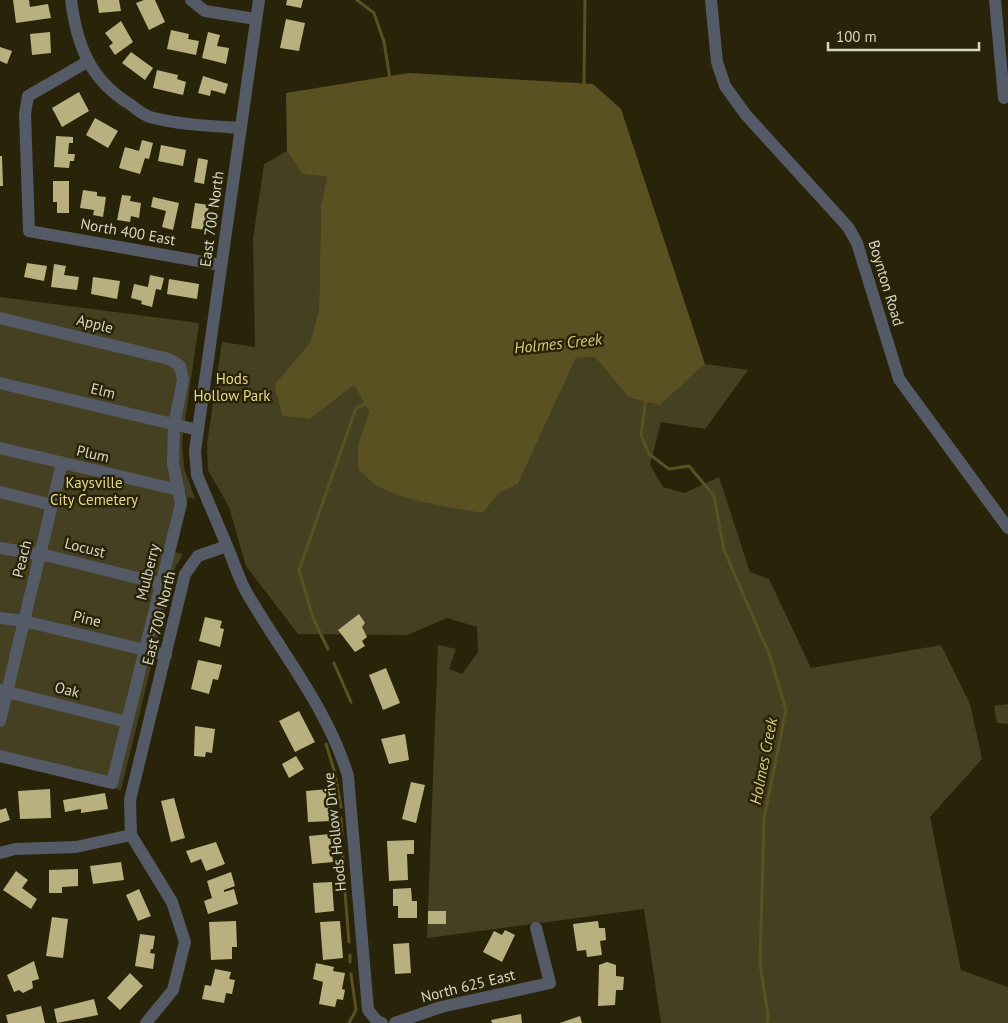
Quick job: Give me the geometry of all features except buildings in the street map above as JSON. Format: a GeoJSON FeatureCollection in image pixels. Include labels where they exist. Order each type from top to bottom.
{"type":"FeatureCollection","features":[{"type":"Feature","properties":{"kind":"street"},"geometry":{"type":"LineString","coordinates":[[71,0],[77,35],[87,62],[111,93],[148,116],[186,124],[241,128]]}},
{"type":"Feature","properties":{"kind":"street"},"geometry":{"type":"LineString","coordinates":[[191,0],[205,11],[256,18]]}},
{"type":"Feature","properties":{"kind":"street","name":"East 700 North"},"geometry":{"type":"LineString","coordinates":[[146,1023],[173,990],[185,942],[172,902],[131,835],[130,800],[185,574],[198,556],[227,546],[197,475],[195,451],[259,0]]}},
{"type":"Feature","properties":{"kind":"street","name":"Boynton Road"},"geometry":{"type":"LineString","coordinates":[[711,0],[717,62],[725,86],[746,115],[848,227],[857,243],[899,379],[1008,528]]}},
{"type":"Feature","properties":{"kind":"street"},"geometry":{"type":"LineString","coordinates":[[995,0],[1004,98]]}},
{"type":"Feature","properties":{"kind":"street","name":"North 400 East"},"geometry":{"type":"LineString","coordinates":[[87,62],[28,96],[25,114],[29,231],[221,265]]}},
{"type":"Feature","properties":{"kind":"street","name":"Apple"},"geometry":{"type":"LineString","coordinates":[[0,318],[169,359],[180,366]]}},
{"type":"Feature","properties":{"kind":"street","name":"Mulberry"},"geometry":{"type":"LineString","coordinates":[[0,756],[112,783],[182,504],[173,463],[174,425],[183,380],[180,366]]}},
{"type":"Feature","properties":{"kind":"street","name":"Elm"},"geometry":{"type":"LineString","coordinates":[[0,383],[198,430]]}},
{"type":"Feature","properties":{"kind":"street","name":"Plum"},"geometry":{"type":"LineString","coordinates":[[0,448],[180,490]]}},
{"type":"Feature","properties":{"kind":"street","name":"Peach"},"geometry":{"type":"LineString","coordinates":[[0,721],[4,691],[24,621],[62,463]]}},
{"type":"Feature","properties":{"kind":"street"},"geometry":{"type":"LineString","coordinates":[[0,492],[52,505]]}},
{"type":"Feature","properties":{"kind":"street","name":"Hods Hollow Drive"},"geometry":{"type":"LineString","coordinates":[[227,546],[247,593],[304,683],[339,747],[348,776],[368,1010],[380,1022]]}},
{"type":"Feature","properties":{"kind":"street","name":"Locust"},"geometry":{"type":"LineString","coordinates":[[0,548],[49,556],[162,584]]}},
{"type":"Feature","properties":{"kind":"street","name":"Pine"},"geometry":{"type":"LineString","coordinates":[[0,618],[24,621],[166,655]]}},
{"type":"Feature","properties":{"kind":"street","name":"Oak"},"geometry":{"type":"LineString","coordinates":[[4,691],[127,722]]}},
{"type":"Feature","properties":{"kind":"street"},"geometry":{"type":"LineString","coordinates":[[0,853],[16,849],[76,847],[131,835]]}},
{"type":"Feature","properties":{"kind":"street","name":"North 625 East"},"geometry":{"type":"LineString","coordinates":[[395,1023],[441,1006],[550,983],[536,928]]}},
{"type":"Feature","properties":{"kind":"green space","name":"Hods Hollow Park"},"geometry":{"type":"Polygon","coordinates":[[[287,151],[302,174],[327,177],[321,206],[319,309],[310,344],[274,385],[282,416],[310,419],[354,385],[369,412],[358,444],[483,513],[498,494],[518,484],[576,358],[595,357],[629,398],[660,405],[705,364],[748,370],[705,429],[661,422],[650,465],[663,487],[685,493],[719,477],[750,572],[769,579],[811,668],[941,645],[970,704],[982,759],[930,817],[961,970],[1008,987],[1008,1023],[661,1023],[644,909],[427,938],[438,645],[456,649],[449,669],[462,674],[478,652],[477,627],[447,618],[407,635],[298,634],[246,566],[229,507],[208,470],[207,444],[222,342],[255,347],[253,239],[264,164],[287,151]]]}},
{"type":"Feature","properties":{"kind":"green space","name":"Kaysville City Cemetery"},"geometry":{"type":"Polygon","coordinates":[[[0,297],[199,323],[182,441],[184,468],[195,499],[188,497],[175,552],[183,554],[175,568],[121,790],[0,760],[0,297]]]}},
{"type":"Feature","properties":{"kind":"green space"},"geometry":{"type":"Polygon","coordinates":[[[1008,704],[1008,724],[997,723],[994,706],[1008,704]]]}},
{"type":"Feature","properties":{"kind":"water"},"geometry":{"type":"Polygon","coordinates":[[[409,73],[593,84],[621,109],[705,364],[660,405],[629,398],[595,357],[576,358],[518,484],[498,494],[483,513],[400,496],[376,485],[358,469],[358,444],[369,412],[354,385],[310,419],[282,416],[274,385],[310,343],[319,309],[321,205],[327,177],[302,174],[287,151],[286,93],[409,73]]]}},
{"type":"Feature","properties":{"kind":"waterway","name":"Holmes Creek"},"geometry":{"type":"LineString","coordinates":[[357,0],[374,13],[384,42],[390,79]]}},
{"type":"Feature","properties":{"kind":"waterway"},"geometry":{"type":"LineString","coordinates":[[584,84],[585,0]]}},
{"type":"Feature","properties":{"kind":"waterway","name":"Holmes Creek"},"geometry":{"type":"LineString","coordinates":[[646,399],[641,435],[649,454],[669,469],[689,466],[714,496],[724,550],[770,656],[786,710],[764,819],[760,964],[768,1016],[767,1023]]}},
{"type":"Feature","properties":{"kind":"waterway"},"geometry":{"type":"LineString","coordinates":[[328,649],[313,618],[299,570],[356,408],[368,403]]}},
{"type":"Feature","properties":{"kind":"waterway"},"geometry":{"type":"LineString","coordinates":[[334,663],[351,702]]}},
{"type":"Feature","properties":{"kind":"waterway"},"geometry":{"type":"LineString","coordinates":[[326,744],[334,770],[341,807]]}},
{"type":"Feature","properties":{"kind":"waterway"},"geometry":{"type":"LineString","coordinates":[[341,818],[342,835]]}},
{"type":"Feature","properties":{"kind":"waterway"},"geometry":{"type":"LineString","coordinates":[[342,845],[344,869]]}},
{"type":"Feature","properties":{"kind":"waterway"},"geometry":{"type":"LineString","coordinates":[[344,880],[349,942]]}},
{"type":"Feature","properties":{"kind":"waterway"},"geometry":{"type":"LineString","coordinates":[[350,955],[350,962]]}},
{"type":"Feature","properties":{"kind":"waterway"},"geometry":{"type":"LineString","coordinates":[[349,1023],[356,1010],[351,974]]}}]}
